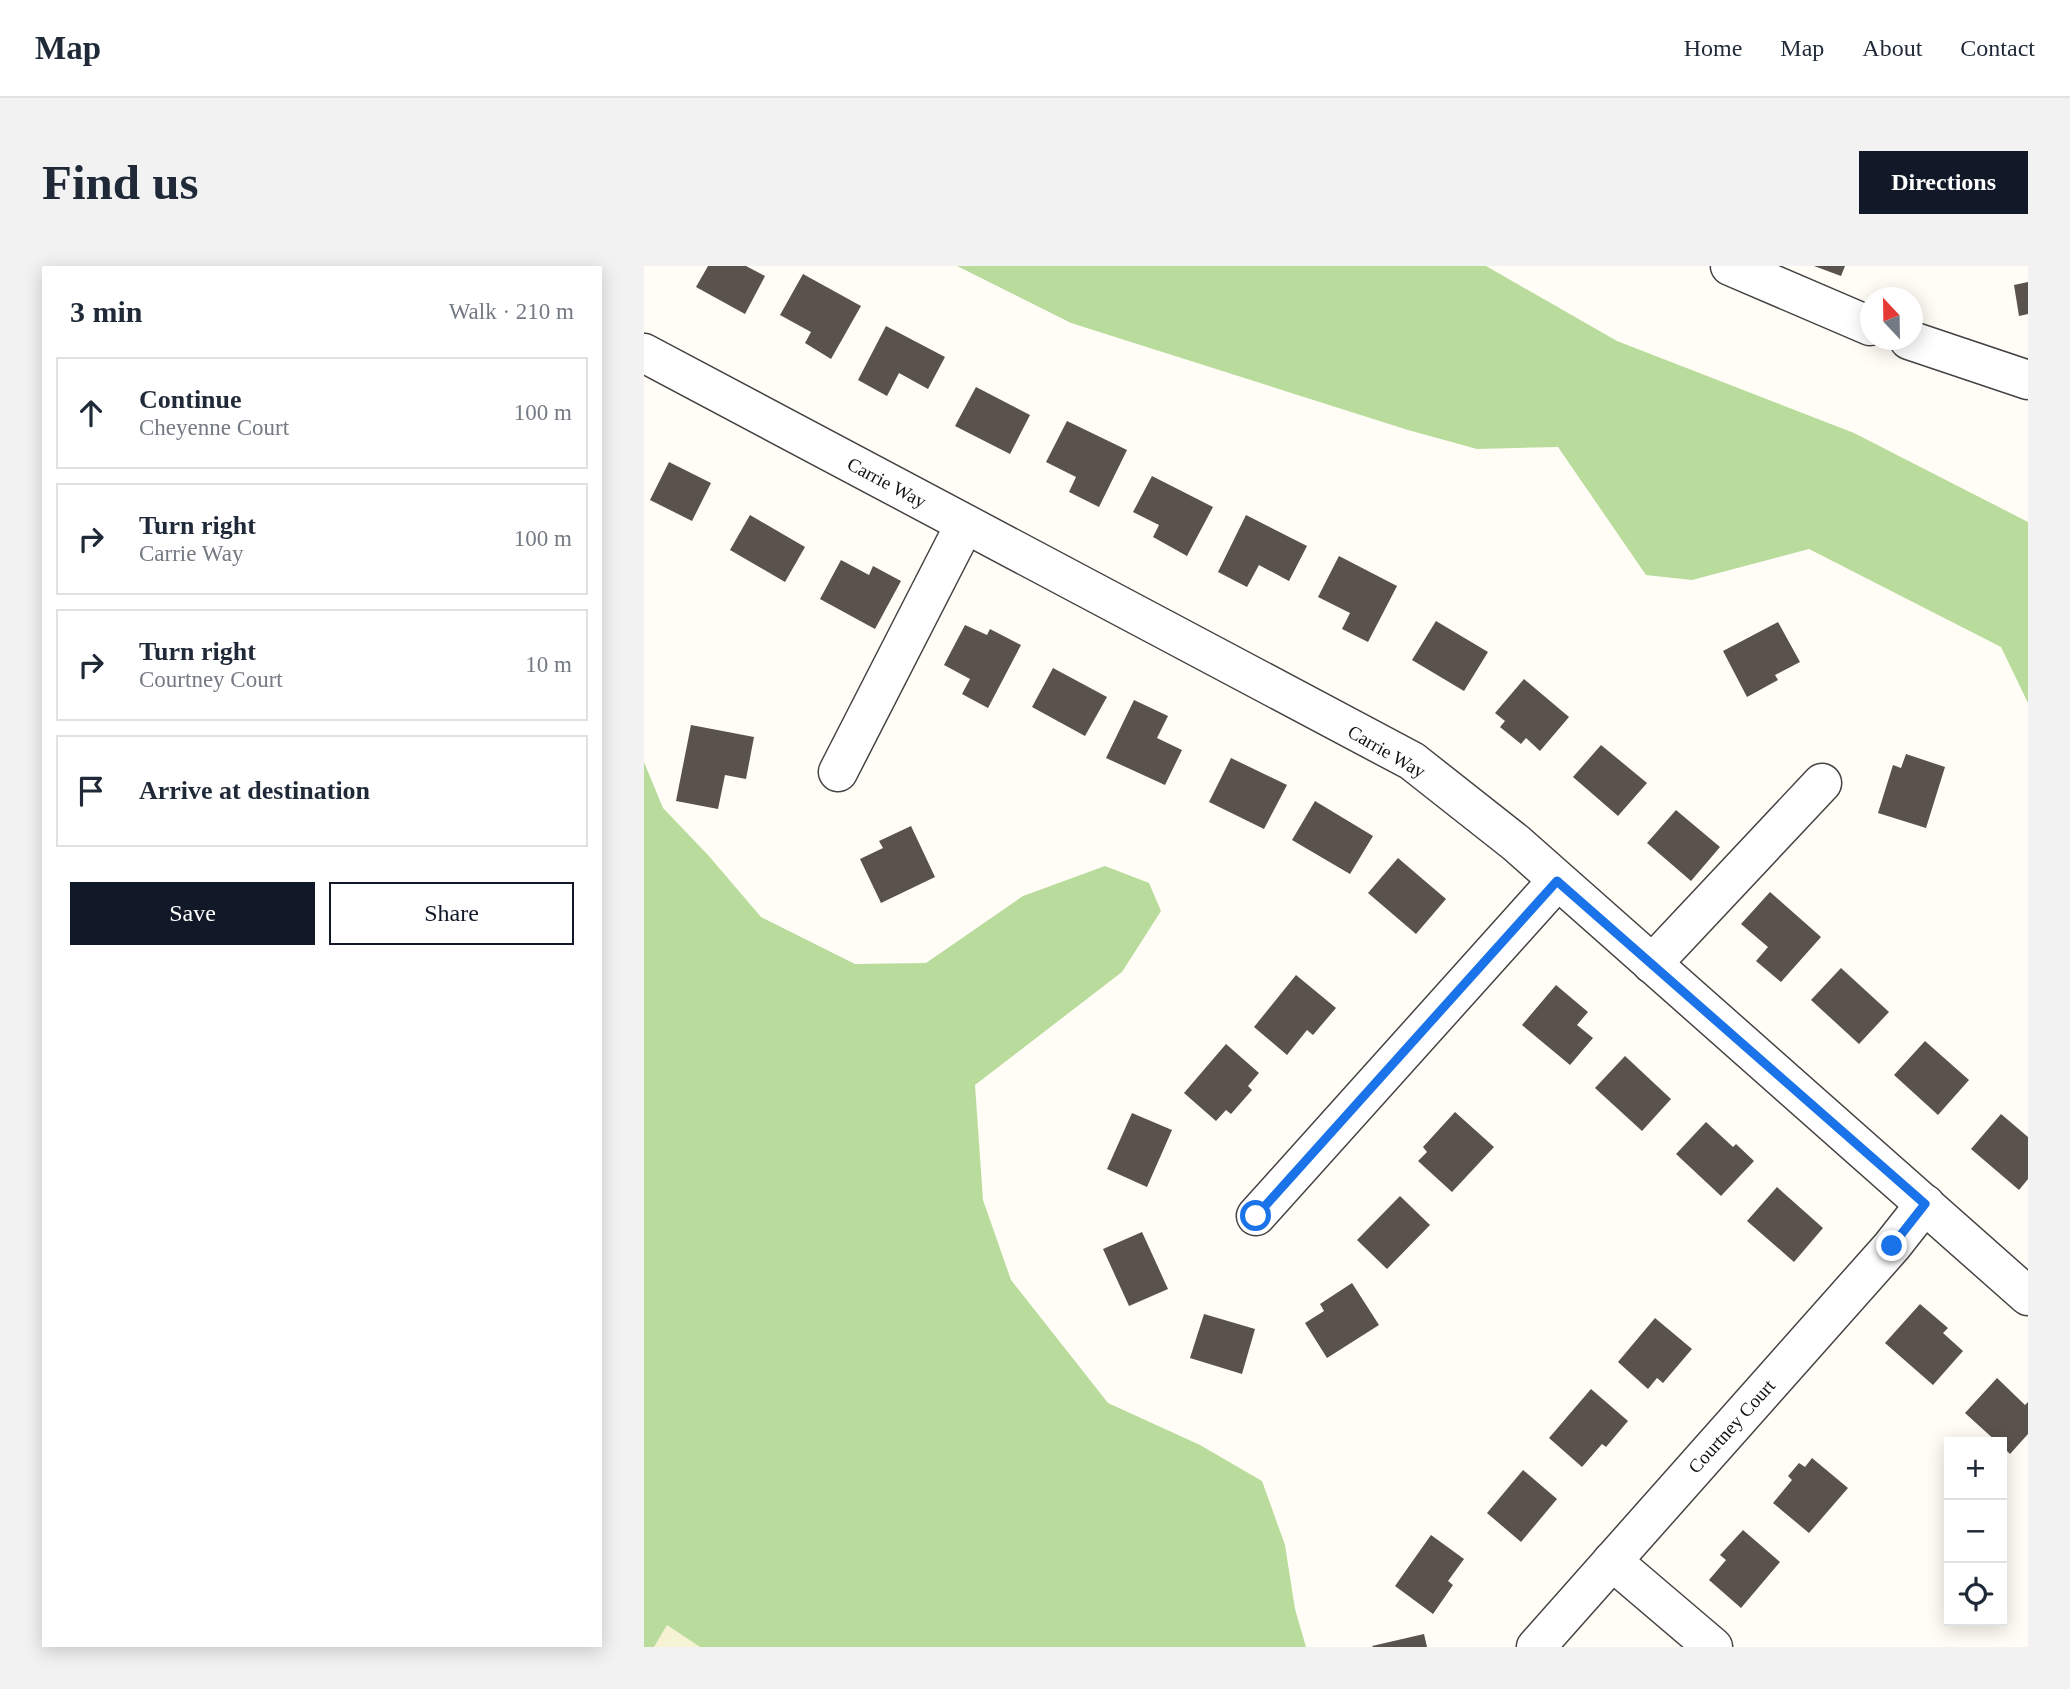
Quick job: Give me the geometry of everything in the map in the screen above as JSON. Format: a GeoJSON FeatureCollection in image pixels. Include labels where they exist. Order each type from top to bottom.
{"type":"FeatureCollection","features":[{"type":"Feature","properties":{"kind":"street"},"geometry":{"type":"LineString","coordinates":[[1730,266],[1860,321]]}},
{"type":"Feature","properties":{"kind":"street"},"geometry":{"type":"LineString","coordinates":[[1923,345],[2028,380]]}},
{"type":"Feature","properties":{"kind":"street","name":"Carrie Way"},"geometry":{"type":"LineString","coordinates":[[644,352],[1412,761],[1516,843],[2028,1296]]}},
{"type":"Feature","properties":{"kind":"street"},"geometry":{"type":"LineString","coordinates":[[838,772],[965,524]]}},
{"type":"Feature","properties":{"kind":"street"},"geometry":{"type":"LineString","coordinates":[[1652,964],[1822,783]]}},
{"type":"Feature","properties":{"kind":"street"},"geometry":{"type":"LineString","coordinates":[[1256,1216],[1557,881]]}},
{"type":"Feature","properties":{"kind":"street","name":"Courtney Court"},"geometry":{"type":"LineString","coordinates":[[1536,1647],[1892,1246],[1925,1204]]}},
{"type":"Feature","properties":{"kind":"street"},"geometry":{"type":"LineString","coordinates":[[1612,1561],[1713,1647]]}},
{"type":"Feature","properties":{"kind":"shaded area"},"geometry":{"type":"Polygon","coordinates":[[[667,1625],[700,1647],[654,1647],[667,1625]]]}},
{"type":"Feature","properties":{"kind":"green space"},"geometry":{"type":"Polygon","coordinates":[[[957,266],[1486,266],[1617,341],[1854,433],[2028,522],[2028,703],[2001,647],[1809,549],[1692,580],[1646,575],[1558,447],[1477,449],[1408,430],[1071,323],[957,266]]]}},
{"type":"Feature","properties":{"kind":"green space"},"geometry":{"type":"Polygon","coordinates":[[[644,762],[663,808],[761,917],[855,964],[926,963],[1023,896],[1105,866],[1149,883],[1161,911],[1122,972],[975,1085],[983,1200],[1011,1280],[1108,1403],[1200,1445],[1262,1481],[1285,1545],[1295,1609],[1306,1647],[700,1647],[667,1625],[654,1647],[644,1647],[644,762]]]}},
{"type":"Feature","properties":{"kind":"building"},"geometry":{"type":"Polygon","coordinates":[[[708,266],[746,266],[765,276],[745,314],[696,287],[708,266]]]}},
{"type":"Feature","properties":{"kind":"building"},"geometry":{"type":"Polygon","coordinates":[[[1814,266],[1845,266],[1841,276],[1814,266]]]}},
{"type":"Feature","properties":{"kind":"building"},"geometry":{"type":"Polygon","coordinates":[[[803,274],[861,306],[831,359],[805,343],[811,332],[780,315],[803,274]]]}},
{"type":"Feature","properties":{"kind":"building"},"geometry":{"type":"Polygon","coordinates":[[[2028,282],[2028,314],[2019,316],[2014,285],[2028,282]]]}},
{"type":"Feature","properties":{"kind":"building"},"geometry":{"type":"Polygon","coordinates":[[[886,326],[945,357],[928,389],[899,373],[887,396],[858,380],[886,326]]]}},
{"type":"Feature","properties":{"kind":"building"},"geometry":{"type":"Polygon","coordinates":[[[976,387],[1030,415],[1010,454],[955,426],[976,387]]]}},
{"type":"Feature","properties":{"kind":"building"},"geometry":{"type":"Polygon","coordinates":[[[1067,421],[1127,450],[1099,507],[1069,492],[1076,477],[1046,462],[1067,421]]]}},
{"type":"Feature","properties":{"kind":"building"},"geometry":{"type":"Polygon","coordinates":[[[669,462],[711,483],[692,521],[650,500],[669,462]]]}},
{"type":"Feature","properties":{"kind":"building"},"geometry":{"type":"Polygon","coordinates":[[[1152,476],[1213,507],[1187,556],[1153,537],[1159,525],[1133,512],[1152,476]]]}},
{"type":"Feature","properties":{"kind":"building"},"geometry":{"type":"Polygon","coordinates":[[[750,515],[805,547],[785,582],[730,550],[750,515]]]}},
{"type":"Feature","properties":{"kind":"building"},"geometry":{"type":"Polygon","coordinates":[[[1246,515],[1307,546],[1289,581],[1259,565],[1247,587],[1218,572],[1246,515]]]}},
{"type":"Feature","properties":{"kind":"building"},"geometry":{"type":"Polygon","coordinates":[[[1339,556],[1397,586],[1368,642],[1342,629],[1350,613],[1318,597],[1339,556]]]}},
{"type":"Feature","properties":{"kind":"building"},"geometry":{"type":"Polygon","coordinates":[[[841,560],[869,575],[873,566],[901,581],[875,629],[820,599],[841,560]]]}},
{"type":"Feature","properties":{"kind":"building"},"geometry":{"type":"Polygon","coordinates":[[[1436,621],[1488,652],[1464,691],[1412,660],[1436,621]]]}},
{"type":"Feature","properties":{"kind":"building"},"geometry":{"type":"Polygon","coordinates":[[[1778,622],[1800,662],[1775,675],[1778,680],[1747,697],[1723,651],[1778,622]]]}},
{"type":"Feature","properties":{"kind":"building"},"geometry":{"type":"Polygon","coordinates":[[[965,625],[987,635],[990,629],[1021,645],[988,708],[962,694],[970,679],[944,665],[965,625]]]}},
{"type":"Feature","properties":{"kind":"building"},"geometry":{"type":"Polygon","coordinates":[[[1053,668],[1107,697],[1085,736],[1032,707],[1053,668]]]}},
{"type":"Feature","properties":{"kind":"building"},"geometry":{"type":"Polygon","coordinates":[[[1524,679],[1569,717],[1540,751],[1526,738],[1521,744],[1500,727],[1505,721],[1495,713],[1524,679]]]}},
{"type":"Feature","properties":{"kind":"building"},"geometry":{"type":"Polygon","coordinates":[[[1134,700],[1168,716],[1157,738],[1182,750],[1165,785],[1106,758],[1134,700]]]}},
{"type":"Feature","properties":{"kind":"building"},"geometry":{"type":"Polygon","coordinates":[[[691,725],[754,737],[746,779],[725,775],[718,809],[676,801],[691,725]]]}},
{"type":"Feature","properties":{"kind":"building"},"geometry":{"type":"Polygon","coordinates":[[[1601,745],[1647,783],[1618,816],[1573,777],[1601,745]]]}},
{"type":"Feature","properties":{"kind":"building"},"geometry":{"type":"Polygon","coordinates":[[[1906,754],[1945,767],[1926,828],[1878,813],[1893,765],[1901,768],[1906,754]]]}},
{"type":"Feature","properties":{"kind":"building"},"geometry":{"type":"Polygon","coordinates":[[[1231,758],[1287,785],[1264,829],[1209,802],[1231,758]]]}},
{"type":"Feature","properties":{"kind":"building"},"geometry":{"type":"Polygon","coordinates":[[[1315,801],[1373,836],[1350,874],[1292,840],[1315,801]]]}},
{"type":"Feature","properties":{"kind":"building"},"geometry":{"type":"Polygon","coordinates":[[[1676,810],[1720,847],[1691,881],[1647,843],[1676,810]]]}},
{"type":"Feature","properties":{"kind":"building"},"geometry":{"type":"Polygon","coordinates":[[[911,826],[935,877],[881,903],[860,859],[883,848],[879,841],[911,826]]]}},
{"type":"Feature","properties":{"kind":"building"},"geometry":{"type":"Polygon","coordinates":[[[1398,858],[1446,899],[1416,934],[1368,893],[1398,858]]]}},
{"type":"Feature","properties":{"kind":"building"},"geometry":{"type":"Polygon","coordinates":[[[1770,892],[1821,937],[1781,982],[1756,961],[1768,947],[1741,924],[1770,892]]]}},
{"type":"Feature","properties":{"kind":"building"},"geometry":{"type":"Polygon","coordinates":[[[1841,968],[1889,1012],[1859,1044],[1811,1000],[1841,968]]]}},
{"type":"Feature","properties":{"kind":"building"},"geometry":{"type":"Polygon","coordinates":[[[1296,975],[1336,1008],[1313,1035],[1307,1030],[1287,1055],[1254,1027],[1296,975]]]}},
{"type":"Feature","properties":{"kind":"building"},"geometry":{"type":"Polygon","coordinates":[[[1556,985],[1588,1012],[1577,1025],[1593,1038],[1570,1065],[1522,1025],[1556,985]]]}},
{"type":"Feature","properties":{"kind":"building"},"geometry":{"type":"Polygon","coordinates":[[[1925,1041],[1969,1080],[1938,1115],[1894,1075],[1925,1041]]]}},
{"type":"Feature","properties":{"kind":"building"},"geometry":{"type":"Polygon","coordinates":[[[1226,1044],[1259,1073],[1248,1086],[1252,1090],[1231,1114],[1226,1110],[1216,1121],[1184,1093],[1226,1044]]]}},
{"type":"Feature","properties":{"kind":"building"},"geometry":{"type":"Polygon","coordinates":[[[1625,1056],[1671,1099],[1642,1131],[1595,1088],[1625,1056]]]}},
{"type":"Feature","properties":{"kind":"building"},"geometry":{"type":"Polygon","coordinates":[[[1455,1112],[1494,1147],[1452,1192],[1418,1161],[1427,1152],[1423,1147],[1455,1112]]]}},
{"type":"Feature","properties":{"kind":"building"},"geometry":{"type":"Polygon","coordinates":[[[1132,1113],[1172,1130],[1147,1187],[1107,1169],[1132,1113]]]}},
{"type":"Feature","properties":{"kind":"building"},"geometry":{"type":"Polygon","coordinates":[[[2001,1114],[2028,1137],[2028,1179],[2019,1190],[1971,1149],[2001,1114]]]}},
{"type":"Feature","properties":{"kind":"building"},"geometry":{"type":"Polygon","coordinates":[[[1706,1122],[1733,1147],[1736,1144],[1754,1161],[1721,1196],[1676,1154],[1706,1122]]]}},
{"type":"Feature","properties":{"kind":"building"},"geometry":{"type":"Polygon","coordinates":[[[1777,1187],[1823,1228],[1794,1262],[1747,1221],[1777,1187]]]}},
{"type":"Feature","properties":{"kind":"building"},"geometry":{"type":"Polygon","coordinates":[[[1400,1196],[1430,1225],[1387,1269],[1357,1240],[1400,1196]]]}},
{"type":"Feature","properties":{"kind":"building"},"geometry":{"type":"Polygon","coordinates":[[[1142,1232],[1168,1289],[1129,1306],[1103,1249],[1142,1232]]]}},
{"type":"Feature","properties":{"kind":"building"},"geometry":{"type":"Polygon","coordinates":[[[1352,1283],[1379,1325],[1327,1358],[1305,1323],[1324,1311],[1320,1304],[1352,1283]]]}},
{"type":"Feature","properties":{"kind":"building"},"geometry":{"type":"Polygon","coordinates":[[[1920,1304],[1948,1328],[1943,1333],[1963,1351],[1933,1385],[1885,1343],[1920,1304]]]}},
{"type":"Feature","properties":{"kind":"building"},"geometry":{"type":"Polygon","coordinates":[[[1204,1314],[1255,1329],[1242,1374],[1190,1358],[1204,1314]]]}},
{"type":"Feature","properties":{"kind":"building"},"geometry":{"type":"Polygon","coordinates":[[[1655,1318],[1692,1349],[1663,1383],[1657,1378],[1648,1389],[1618,1362],[1655,1318]]]}},
{"type":"Feature","properties":{"kind":"building"},"geometry":{"type":"Polygon","coordinates":[[[1997,1378],[2025,1405],[2028,1402],[2028,1434],[2010,1454],[2007,1451],[2007,1437],[1991,1437],[1965,1413],[1997,1378]]]}},
{"type":"Feature","properties":{"kind":"building"},"geometry":{"type":"Polygon","coordinates":[[[1591,1389],[1628,1421],[1606,1447],[1602,1444],[1582,1467],[1549,1438],[1591,1389]]]}},
{"type":"Feature","properties":{"kind":"building"},"geometry":{"type":"Polygon","coordinates":[[[1812,1458],[1848,1488],[1809,1533],[1773,1503],[1792,1480],[1788,1476],[1799,1463],[1805,1467],[1812,1458]]]}},
{"type":"Feature","properties":{"kind":"building"},"geometry":{"type":"Polygon","coordinates":[[[1523,1470],[1557,1499],[1521,1542],[1487,1513],[1523,1470]]]}},
{"type":"Feature","properties":{"kind":"building"},"geometry":{"type":"Polygon","coordinates":[[[1743,1530],[1780,1562],[1741,1608],[1709,1580],[1726,1560],[1720,1555],[1743,1530]]]}},
{"type":"Feature","properties":{"kind":"building"},"geometry":{"type":"Polygon","coordinates":[[[1431,1535],[1464,1559],[1448,1581],[1453,1585],[1433,1614],[1395,1586],[1431,1535]]]}},
{"type":"Feature","properties":{"kind":"building"},"geometry":{"type":"Polygon","coordinates":[[[1424,1634],[1427,1647],[1372,1646],[1424,1634]]]}},
{"type":"Feature","properties":{"kind":"route"},"geometry":{"type":"LineString","coordinates":[[1256,1216],[1557,881],[1925,1204],[1892,1246]]}}]}
